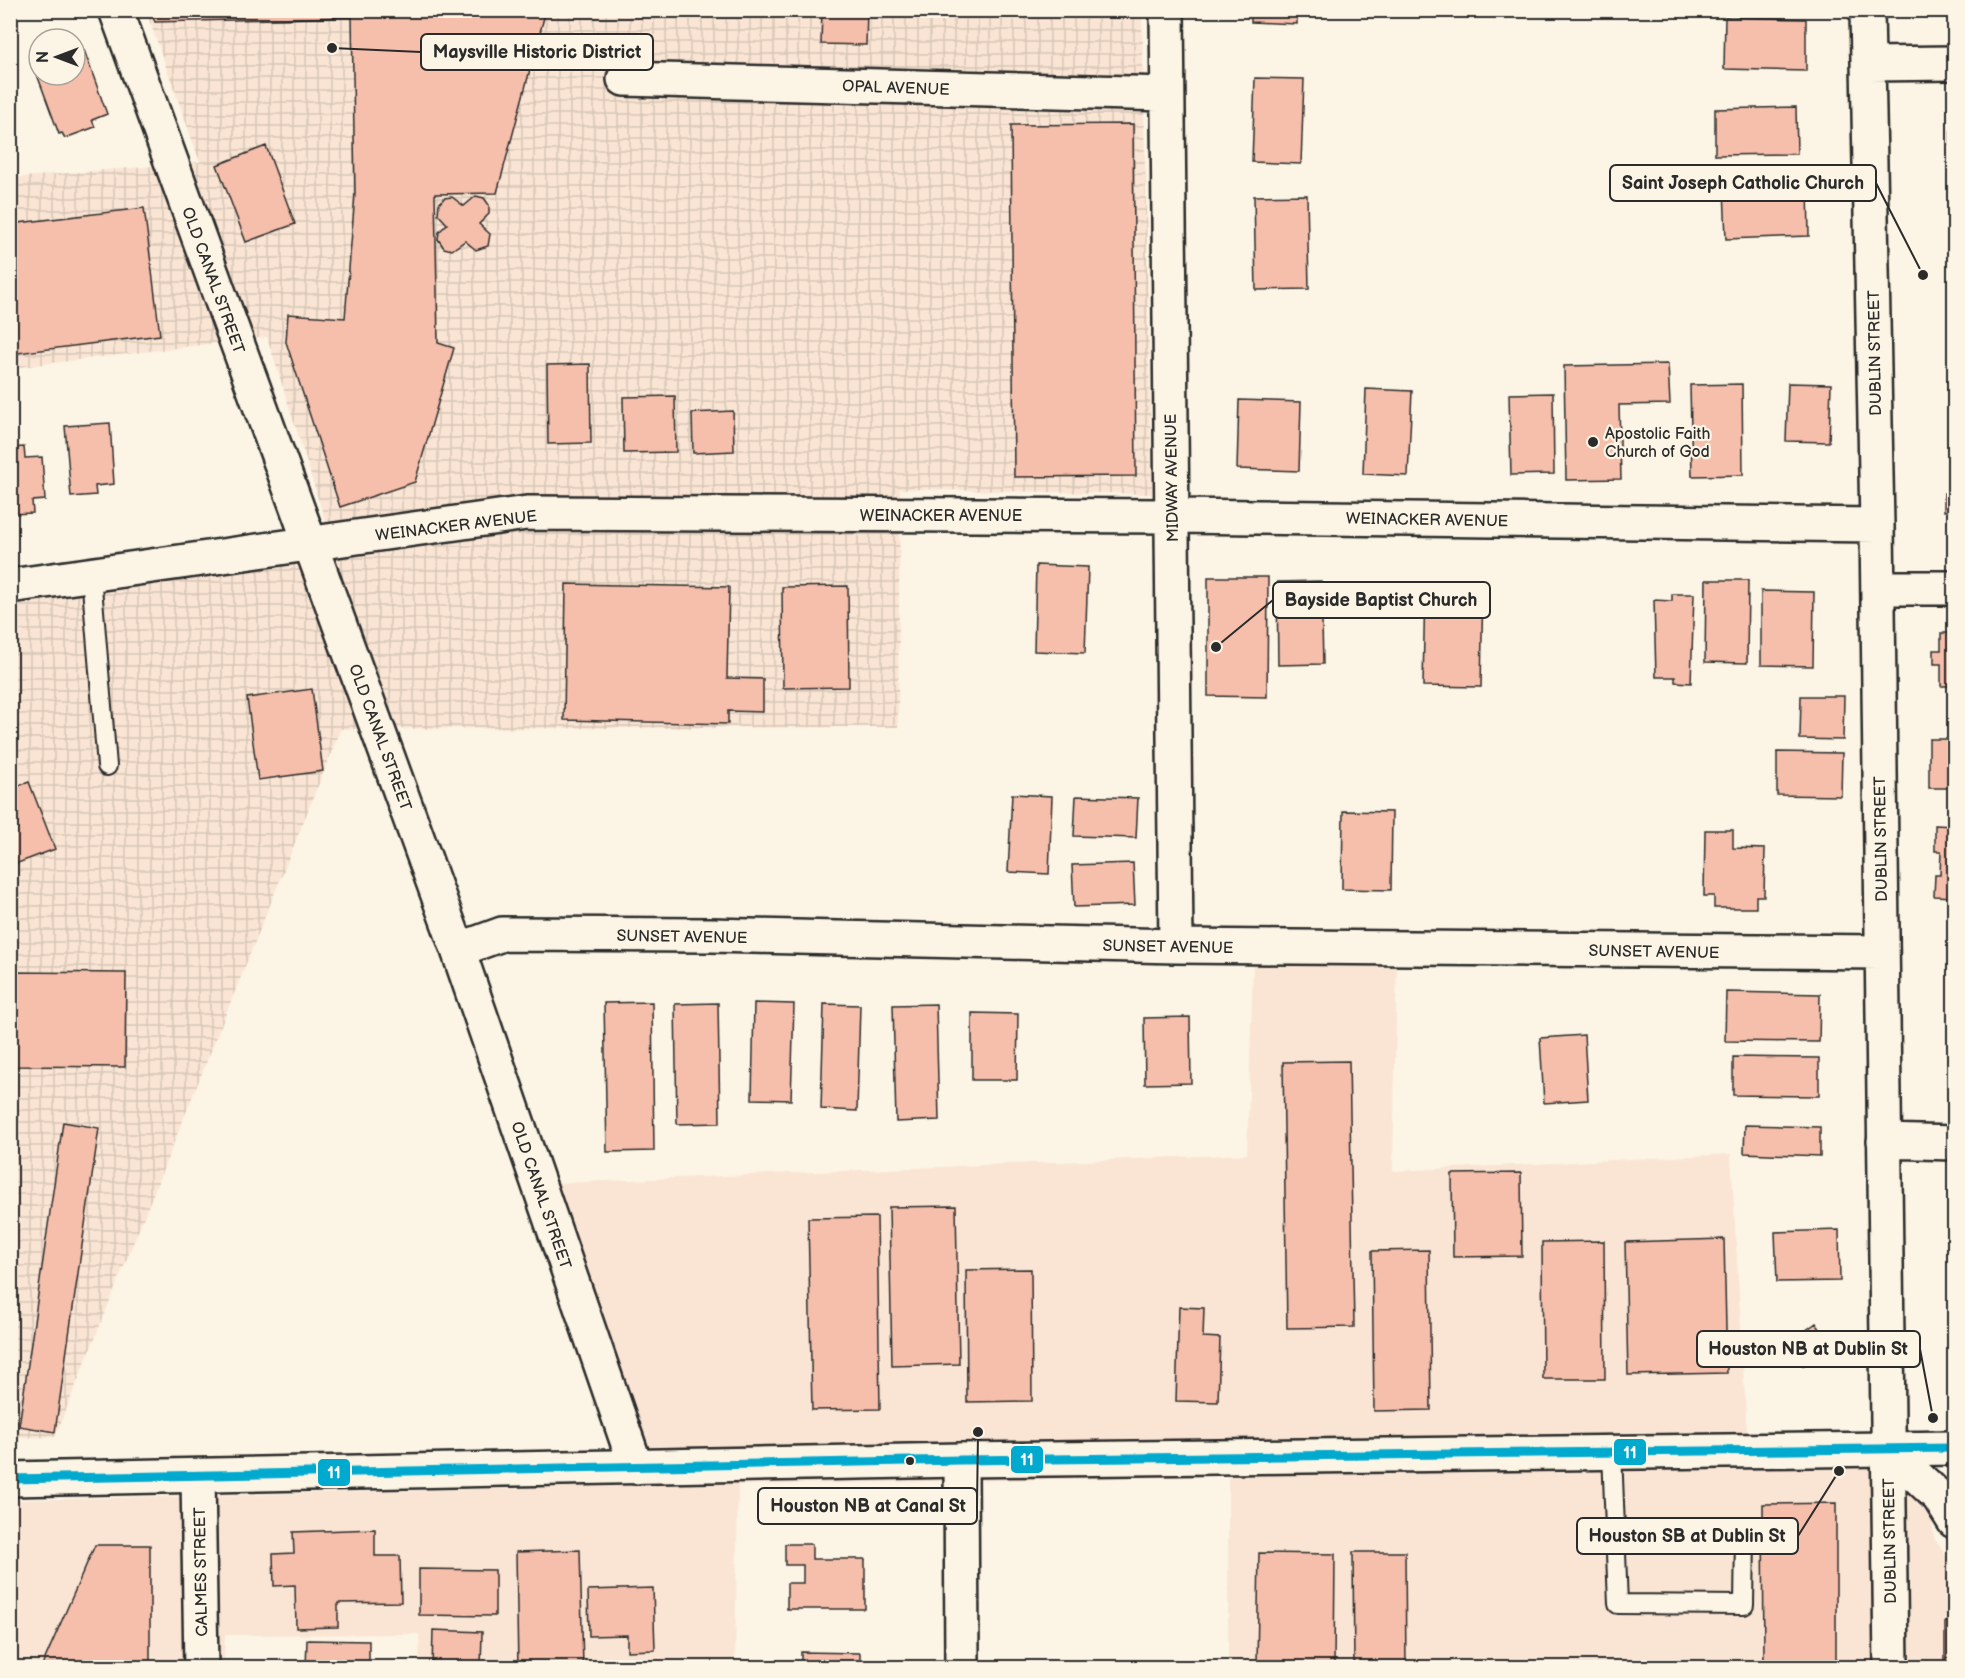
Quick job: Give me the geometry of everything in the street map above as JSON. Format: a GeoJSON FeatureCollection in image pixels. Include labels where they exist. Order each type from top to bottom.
{"type":"FeatureCollection","features":[{"type":"Feature","properties":{"kind":"street","name":"OLD CANAL STREET"},"geometry":{"type":"LineString","coordinates":[[116,10],[458,950],[636,1467]]}},
{"type":"Feature","properties":{"kind":"street","name":"MIDWAY AVENUE"},"geometry":{"type":"LineString","coordinates":[[1167,10],[1176,946]]}},
{"type":"Feature","properties":{"kind":"street","name":"DUBLIN STREET"},"geometry":{"type":"LineString","coordinates":[[1867,10],[1878,588],[1891,1668]]}},
{"type":"Feature","properties":{"kind":"street"},"geometry":{"type":"LineString","coordinates":[[1869,64],[1954,63]]}},
{"type":"Feature","properties":{"kind":"street","name":"OPAL AVENUE"},"geometry":{"type":"LineString","coordinates":[[624,79],[1167,94]]}},
{"type":"Feature","properties":{"kind":"street","name":"WEINACKER AVENUE"},"geometry":{"type":"LineString","coordinates":[[10,586],[527,513],[1172,516],[1877,525]]}},
{"type":"Feature","properties":{"kind":"street"},"geometry":{"type":"LineString","coordinates":[[1878,588],[1954,588]]}},
{"type":"Feature","properties":{"kind":"street","name":"SUNSET AVENUE"},"geometry":{"type":"LineString","coordinates":[[458,950],[501,934],[711,935],[1176,946],[1881,952]]}},
{"type":"Feature","properties":{"kind":"street"},"geometry":{"type":"LineString","coordinates":[[1884,1142],[1954,1143]]}},
{"type":"Feature","properties":{"kind":"street"},"geometry":{"type":"LineString","coordinates":[[10,1479],[961,1460],[1954,1448]]}},
{"type":"Feature","properties":{"kind":"street"},"geometry":{"type":"LineString","coordinates":[[1888,1449],[1939,1497],[1954,1521]]}},
{"type":"Feature","properties":{"kind":"street"},"geometry":{"type":"LineString","coordinates":[[961,1460],[962,1668]]}},
{"type":"Feature","properties":{"kind":"street","name":"CALMES STREET"},"geometry":{"type":"LineString","coordinates":[[198,1476],[201,1668]]}},
{"type":"Feature","properties":{"kind":"lane"},"geometry":{"type":"LineString","coordinates":[[90,575],[108,766]]}},
{"type":"Feature","properties":{"kind":"lane"},"geometry":{"type":"LineString","coordinates":[[1612,1452],[1615,1534],[1618,1604],[1744,1605],[1745,1534],[1615,1534]]}},
{"type":"Feature","properties":{"kind":"shaded area"},"geometry":{"type":"Polygon","coordinates":[[[146,11],[1142,11],[1152,494],[900,489],[898,727],[341,729],[55,1437],[11,1438],[10,604],[337,558],[267,337],[11,368],[11,178],[200,162],[146,11]]]}},
{"type":"Feature","properties":{"kind":"shaded area"},"geometry":{"type":"Polygon","coordinates":[[[1253,962],[1397,962],[1393,1171],[1731,1154],[1749,1467],[1925,1462],[1934,1538],[1954,1568],[1954,1667],[1228,1667],[1228,1476],[738,1485],[735,1667],[420,1667],[419,1634],[225,1635],[224,1667],[11,1667],[10,1500],[659,1485],[555,1183],[1247,1154],[1253,962]]]}},
{"type":"Feature","properties":{"kind":"building"},"geometry":{"type":"Polygon","coordinates":[[[150,10],[546,10],[497,193],[435,194],[438,343],[454,348],[415,482],[340,507],[286,342],[288,314],[345,318],[355,194],[352,17],[155,22],[150,10]]]}},
{"type":"Feature","properties":{"kind":"building"},"geometry":{"type":"Polygon","coordinates":[[[822,10],[867,10],[866,45],[821,44],[822,10]]]}},
{"type":"Feature","properties":{"kind":"building"},"geometry":{"type":"Polygon","coordinates":[[[1251,10],[1297,10],[1297,24],[1251,22],[1251,10]]]}},
{"type":"Feature","properties":{"kind":"building"},"geometry":{"type":"Polygon","coordinates":[[[1725,17],[1806,19],[1806,71],[1724,69],[1725,17]]]}},
{"type":"Feature","properties":{"kind":"building"},"geometry":{"type":"Polygon","coordinates":[[[87,58],[107,114],[92,120],[95,127],[65,138],[62,133],[59,134],[42,87],[87,87],[87,58]]]}},
{"type":"Feature","properties":{"kind":"building"},"geometry":{"type":"Polygon","coordinates":[[[1255,78],[1304,79],[1301,164],[1252,162],[1255,78]]]}},
{"type":"Feature","properties":{"kind":"building"},"geometry":{"type":"Polygon","coordinates":[[[1796,107],[1797,154],[1715,155],[1715,109],[1796,107]]]}},
{"type":"Feature","properties":{"kind":"building"},"geometry":{"type":"Polygon","coordinates":[[[1133,124],[1136,476],[1014,477],[1011,125],[1133,124]]]}},
{"type":"Feature","properties":{"kind":"building"},"geometry":{"type":"Polygon","coordinates":[[[1951,131],[1954,131],[1954,164],[1951,164],[1951,131]]]}},
{"type":"Feature","properties":{"kind":"building"},"geometry":{"type":"Polygon","coordinates":[[[266,146],[295,224],[246,242],[217,165],[266,146]]]}},
{"type":"Feature","properties":{"kind":"building"},"geometry":{"type":"Polygon","coordinates":[[[1808,186],[1809,236],[1726,239],[1724,188],[1808,186]]]}},
{"type":"Feature","properties":{"kind":"building"},"geometry":{"type":"Polygon","coordinates":[[[1307,195],[1309,289],[1256,290],[1254,196],[1307,195]]]}},
{"type":"Feature","properties":{"kind":"building"},"geometry":{"type":"Polygon","coordinates":[[[476,196],[484,198],[489,205],[489,214],[479,224],[490,234],[488,246],[476,250],[465,241],[452,250],[444,248],[438,239],[439,232],[447,224],[438,214],[439,204],[444,198],[452,197],[464,206],[476,196]]]}},
{"type":"Feature","properties":{"kind":"building"},"geometry":{"type":"Polygon","coordinates":[[[144,208],[160,335],[10,354],[10,224],[144,208]]]}},
{"type":"Feature","properties":{"kind":"building"},"geometry":{"type":"Polygon","coordinates":[[[590,364],[591,443],[548,444],[547,365],[590,364]]]}},
{"type":"Feature","properties":{"kind":"building","name":"Apostolic Faith Church of God"},"geometry":{"type":"Polygon","coordinates":[[[1668,364],[1670,404],[1619,405],[1621,479],[1566,480],[1564,366],[1668,364]]]}},
{"type":"Feature","properties":{"kind":"building"},"geometry":{"type":"Polygon","coordinates":[[[1788,383],[1831,384],[1829,442],[1786,441],[1788,383]]]}},
{"type":"Feature","properties":{"kind":"building"},"geometry":{"type":"Polygon","coordinates":[[[1742,384],[1743,475],[1692,476],[1690,385],[1742,384]]]}},
{"type":"Feature","properties":{"kind":"building"},"geometry":{"type":"Polygon","coordinates":[[[1366,389],[1412,391],[1408,476],[1363,474],[1366,389]]]}},
{"type":"Feature","properties":{"kind":"building"},"geometry":{"type":"Polygon","coordinates":[[[1553,393],[1554,474],[1511,475],[1509,394],[1553,393]]]}},
{"type":"Feature","properties":{"kind":"building"},"geometry":{"type":"Polygon","coordinates":[[[675,396],[676,452],[624,453],[623,397],[675,396]]]}},
{"type":"Feature","properties":{"kind":"building"},"geometry":{"type":"Polygon","coordinates":[[[1239,400],[1301,402],[1299,471],[1237,469],[1239,400]]]}},
{"type":"Feature","properties":{"kind":"building"},"geometry":{"type":"Polygon","coordinates":[[[733,411],[734,451],[693,453],[692,413],[733,411]]]}},
{"type":"Feature","properties":{"kind":"building"},"geometry":{"type":"Polygon","coordinates":[[[110,423],[114,484],[95,486],[96,495],[71,497],[65,426],[110,423]]]}},
{"type":"Feature","properties":{"kind":"building"},"geometry":{"type":"Polygon","coordinates":[[[1954,425],[1954,526],[1949,524],[1949,511],[1944,511],[1944,493],[1950,493],[1950,427],[1954,425]]]}},
{"type":"Feature","properties":{"kind":"building"},"geometry":{"type":"Polygon","coordinates":[[[24,447],[25,458],[42,457],[45,500],[32,501],[33,513],[10,514],[10,448],[24,447]]]}},
{"type":"Feature","properties":{"kind":"building"},"geometry":{"type":"Polygon","coordinates":[[[1036,565],[1088,567],[1085,653],[1034,651],[1036,565]]]}},
{"type":"Feature","properties":{"kind":"building"},"geometry":{"type":"Polygon","coordinates":[[[1208,577],[1268,577],[1267,697],[1208,696],[1208,577]]]}},
{"type":"Feature","properties":{"kind":"building"},"geometry":{"type":"Polygon","coordinates":[[[1706,580],[1748,580],[1747,663],[1705,662],[1706,580]]]}},
{"type":"Feature","properties":{"kind":"building"},"geometry":{"type":"Polygon","coordinates":[[[1321,581],[1323,664],[1278,665],[1277,582],[1321,581]]]}},
{"type":"Feature","properties":{"kind":"building"},"geometry":{"type":"Polygon","coordinates":[[[566,584],[729,587],[727,678],[763,679],[763,712],[728,711],[728,724],[564,720],[566,584]]]}},
{"type":"Feature","properties":{"kind":"building"},"geometry":{"type":"Polygon","coordinates":[[[1425,584],[1483,585],[1481,687],[1423,686],[1425,584]]]}},
{"type":"Feature","properties":{"kind":"building"},"geometry":{"type":"Polygon","coordinates":[[[848,586],[849,687],[783,688],[782,587],[848,586]]]}},
{"type":"Feature","properties":{"kind":"building"},"geometry":{"type":"Polygon","coordinates":[[[1761,591],[1814,592],[1813,666],[1761,665],[1761,591]]]}},
{"type":"Feature","properties":{"kind":"building"},"geometry":{"type":"Polygon","coordinates":[[[1672,594],[1694,594],[1691,683],[1675,682],[1675,677],[1656,677],[1654,600],[1672,601],[1672,594]]]}},
{"type":"Feature","properties":{"kind":"building"},"geometry":{"type":"Polygon","coordinates":[[[1941,633],[1954,633],[1954,686],[1941,686],[1941,664],[1934,664],[1934,650],[1941,650],[1941,633]]]}},
{"type":"Feature","properties":{"kind":"building"},"geometry":{"type":"Polygon","coordinates":[[[312,689],[323,771],[258,780],[247,698],[312,689]]]}},
{"type":"Feature","properties":{"kind":"building"},"geometry":{"type":"Polygon","coordinates":[[[1801,696],[1844,696],[1843,740],[1800,739],[1801,696]]]}},
{"type":"Feature","properties":{"kind":"building"},"geometry":{"type":"Polygon","coordinates":[[[1929,739],[1954,739],[1954,788],[1929,788],[1929,739]]]}},
{"type":"Feature","properties":{"kind":"building"},"geometry":{"type":"Polygon","coordinates":[[[1777,752],[1842,753],[1841,796],[1777,795],[1777,752]]]}},
{"type":"Feature","properties":{"kind":"building"},"geometry":{"type":"Polygon","coordinates":[[[29,782],[55,849],[10,866],[10,789],[29,782]]]}},
{"type":"Feature","properties":{"kind":"building"},"geometry":{"type":"Polygon","coordinates":[[[1012,794],[1052,796],[1049,874],[1008,872],[1012,794]]]}},
{"type":"Feature","properties":{"kind":"building"},"geometry":{"type":"Polygon","coordinates":[[[1076,796],[1138,798],[1136,838],[1074,836],[1076,796]]]}},
{"type":"Feature","properties":{"kind":"building"},"geometry":{"type":"Polygon","coordinates":[[[1343,811],[1392,812],[1391,890],[1342,889],[1343,811]]]}},
{"type":"Feature","properties":{"kind":"building"},"geometry":{"type":"Polygon","coordinates":[[[1935,825],[1954,826],[1954,897],[1934,896],[1935,875],[1940,875],[1941,851],[1935,851],[1935,825]]]}},
{"type":"Feature","properties":{"kind":"building"},"geometry":{"type":"Polygon","coordinates":[[[1705,830],[1733,830],[1733,848],[1765,849],[1764,896],[1756,896],[1756,908],[1714,908],[1714,896],[1704,896],[1705,830]]]}},
{"type":"Feature","properties":{"kind":"building"},"geometry":{"type":"Polygon","coordinates":[[[1133,863],[1135,905],[1074,907],[1072,865],[1133,863]]]}},
{"type":"Feature","properties":{"kind":"building"},"geometry":{"type":"Polygon","coordinates":[[[10,972],[126,973],[125,1067],[10,1066],[10,972]]]}},
{"type":"Feature","properties":{"kind":"building"},"geometry":{"type":"Polygon","coordinates":[[[1726,992],[1820,994],[1819,1042],[1725,1041],[1726,992]]]}},
{"type":"Feature","properties":{"kind":"building"},"geometry":{"type":"Polygon","coordinates":[[[652,1002],[654,1151],[607,1152],[604,1003],[652,1002]]]}},
{"type":"Feature","properties":{"kind":"building"},"geometry":{"type":"Polygon","coordinates":[[[718,1003],[720,1123],[677,1124],[675,1004],[718,1003]]]}},
{"type":"Feature","properties":{"kind":"building"},"geometry":{"type":"Polygon","coordinates":[[[754,1003],[794,1004],[791,1100],[752,1099],[754,1003]]]}},
{"type":"Feature","properties":{"kind":"building"},"geometry":{"type":"Polygon","coordinates":[[[824,1004],[860,1005],[857,1111],[821,1109],[824,1004]]]}},
{"type":"Feature","properties":{"kind":"building"},"geometry":{"type":"Polygon","coordinates":[[[936,1004],[939,1120],[896,1122],[893,1005],[936,1004]]]}},
{"type":"Feature","properties":{"kind":"building"},"geometry":{"type":"Polygon","coordinates":[[[972,1013],[1018,1014],[1017,1080],[972,1080],[972,1013]]]}},
{"type":"Feature","properties":{"kind":"building"},"geometry":{"type":"Polygon","coordinates":[[[1190,1017],[1191,1083],[1145,1084],[1144,1018],[1190,1017]]]}},
{"type":"Feature","properties":{"kind":"building"},"geometry":{"type":"Polygon","coordinates":[[[1584,1035],[1588,1100],[1544,1103],[1540,1038],[1584,1035]]]}},
{"type":"Feature","properties":{"kind":"building"},"geometry":{"type":"Polygon","coordinates":[[[1950,1039],[1954,1039],[1954,1086],[1951,1086],[1950,1039]]]}},
{"type":"Feature","properties":{"kind":"building"},"geometry":{"type":"Polygon","coordinates":[[[1733,1057],[1819,1058],[1819,1096],[1733,1095],[1733,1057]]]}},
{"type":"Feature","properties":{"kind":"building"},"geometry":{"type":"Polygon","coordinates":[[[1349,1061],[1354,1327],[1287,1328],[1283,1062],[1349,1061]]]}},
{"type":"Feature","properties":{"kind":"building"},"geometry":{"type":"Polygon","coordinates":[[[63,1122],[99,1128],[55,1432],[19,1426],[63,1122]]]}},
{"type":"Feature","properties":{"kind":"building"},"geometry":{"type":"Polygon","coordinates":[[[1745,1125],[1820,1127],[1820,1156],[1744,1153],[1745,1125]]]}},
{"type":"Feature","properties":{"kind":"building"},"geometry":{"type":"Polygon","coordinates":[[[1521,1173],[1522,1256],[1453,1257],[1452,1174],[1521,1173]]]}},
{"type":"Feature","properties":{"kind":"building"},"geometry":{"type":"Polygon","coordinates":[[[956,1206],[959,1364],[892,1366],[889,1207],[956,1206]]]}},
{"type":"Feature","properties":{"kind":"building"},"geometry":{"type":"Polygon","coordinates":[[[877,1217],[880,1409],[812,1410],[808,1218],[877,1217]]]}},
{"type":"Feature","properties":{"kind":"building"},"geometry":{"type":"Polygon","coordinates":[[[1839,1230],[1840,1281],[1777,1282],[1775,1232],[1839,1230]]]}},
{"type":"Feature","properties":{"kind":"building"},"geometry":{"type":"Polygon","coordinates":[[[1724,1239],[1727,1373],[1628,1375],[1625,1242],[1724,1239]]]}},
{"type":"Feature","properties":{"kind":"building"},"geometry":{"type":"Polygon","coordinates":[[[1604,1241],[1605,1379],[1543,1379],[1542,1242],[1604,1241]]]}},
{"type":"Feature","properties":{"kind":"building"},"geometry":{"type":"Polygon","coordinates":[[[1429,1250],[1431,1410],[1374,1411],[1372,1251],[1429,1250]]]}},
{"type":"Feature","properties":{"kind":"building"},"geometry":{"type":"Polygon","coordinates":[[[1031,1269],[1032,1401],[967,1402],[966,1270],[1031,1269]]]}},
{"type":"Feature","properties":{"kind":"building"},"geometry":{"type":"Polygon","coordinates":[[[1179,1307],[1204,1308],[1203,1337],[1220,1338],[1218,1402],[1176,1401],[1179,1307]]]}},
{"type":"Feature","properties":{"kind":"building"},"geometry":{"type":"Polygon","coordinates":[[[1816,1323],[1831,1345],[1803,1366],[1787,1344],[1816,1323]]]}},
{"type":"Feature","properties":{"kind":"building"},"geometry":{"type":"Polygon","coordinates":[[[1836,1503],[1836,1667],[1764,1668],[1763,1504],[1836,1503]]]}},
{"type":"Feature","properties":{"kind":"building"},"geometry":{"type":"Polygon","coordinates":[[[375,1529],[375,1556],[400,1556],[401,1602],[338,1603],[338,1627],[296,1628],[295,1585],[274,1586],[273,1554],[294,1553],[293,1532],[375,1529]]]}},
{"type":"Feature","properties":{"kind":"building"},"geometry":{"type":"Polygon","coordinates":[[[785,1544],[812,1544],[812,1559],[865,1559],[865,1609],[787,1609],[787,1583],[803,1583],[803,1565],[785,1565],[785,1544]]]}},
{"type":"Feature","properties":{"kind":"building"},"geometry":{"type":"Polygon","coordinates":[[[95,1545],[150,1545],[150,1668],[41,1668],[95,1545]]]}},
{"type":"Feature","properties":{"kind":"building"},"geometry":{"type":"Polygon","coordinates":[[[580,1550],[583,1667],[518,1668],[516,1552],[580,1550]]]}},
{"type":"Feature","properties":{"kind":"building"},"geometry":{"type":"Polygon","coordinates":[[[1353,1552],[1405,1552],[1406,1668],[1354,1668],[1353,1552]]]}},
{"type":"Feature","properties":{"kind":"building"},"geometry":{"type":"Polygon","coordinates":[[[1259,1553],[1335,1554],[1334,1665],[1257,1664],[1259,1553]]]}},
{"type":"Feature","properties":{"kind":"building"},"geometry":{"type":"Polygon","coordinates":[[[419,1569],[495,1570],[495,1616],[419,1615],[419,1569]]]}},
{"type":"Feature","properties":{"kind":"building"},"geometry":{"type":"Polygon","coordinates":[[[653,1588],[655,1650],[627,1651],[627,1635],[589,1636],[588,1590],[653,1588]]]}},
{"type":"Feature","properties":{"kind":"building"},"geometry":{"type":"Polygon","coordinates":[[[1945,1622],[1954,1622],[1954,1668],[1945,1668],[1945,1622]]]}},
{"type":"Feature","properties":{"kind":"building"},"geometry":{"type":"Polygon","coordinates":[[[433,1630],[482,1632],[481,1668],[432,1668],[433,1630]]]}},
{"type":"Feature","properties":{"kind":"building"},"geometry":{"type":"Polygon","coordinates":[[[307,1640],[369,1641],[369,1668],[306,1668],[307,1640]]]}},
{"type":"Feature","properties":{"kind":"building"},"geometry":{"type":"Polygon","coordinates":[[[801,1652],[860,1653],[860,1668],[801,1668],[801,1652]]]}},
{"type":"Feature","properties":{"kind":"transit line","name":"11"},"geometry":{"type":"LineString","coordinates":[[10,1479],[961,1460],[1954,1448]]}},
{"type":"Feature","properties":{"kind":"place","name":"Maysville Historic District"},"geometry":{"type":"Point","coordinates":[332,48]}},
{"type":"Feature","properties":{"kind":"place","name":"Saint Joseph Catholic Church"},"geometry":{"type":"Point","coordinates":[1923,275]}},
{"type":"Feature","properties":{"kind":"place","name":"Apostolic Faith Church of God"},"geometry":{"type":"Point","coordinates":[1593,442]}},
{"type":"Feature","properties":{"kind":"place","name":"Bayside Baptist Church"},"geometry":{"type":"Point","coordinates":[1216,647]}},
{"type":"Feature","properties":{"kind":"place","name":"Houston NB at Dublin St"},"geometry":{"type":"Point","coordinates":[1933,1418]}},
{"type":"Feature","properties":{"kind":"place","name":"Houston NB at Canal St"},"geometry":{"type":"Point","coordinates":[978,1432]}},
{"type":"Feature","properties":{"kind":"place","name":"Houston SB at Dublin St"},"geometry":{"type":"Point","coordinates":[1839,1471]}}]}
